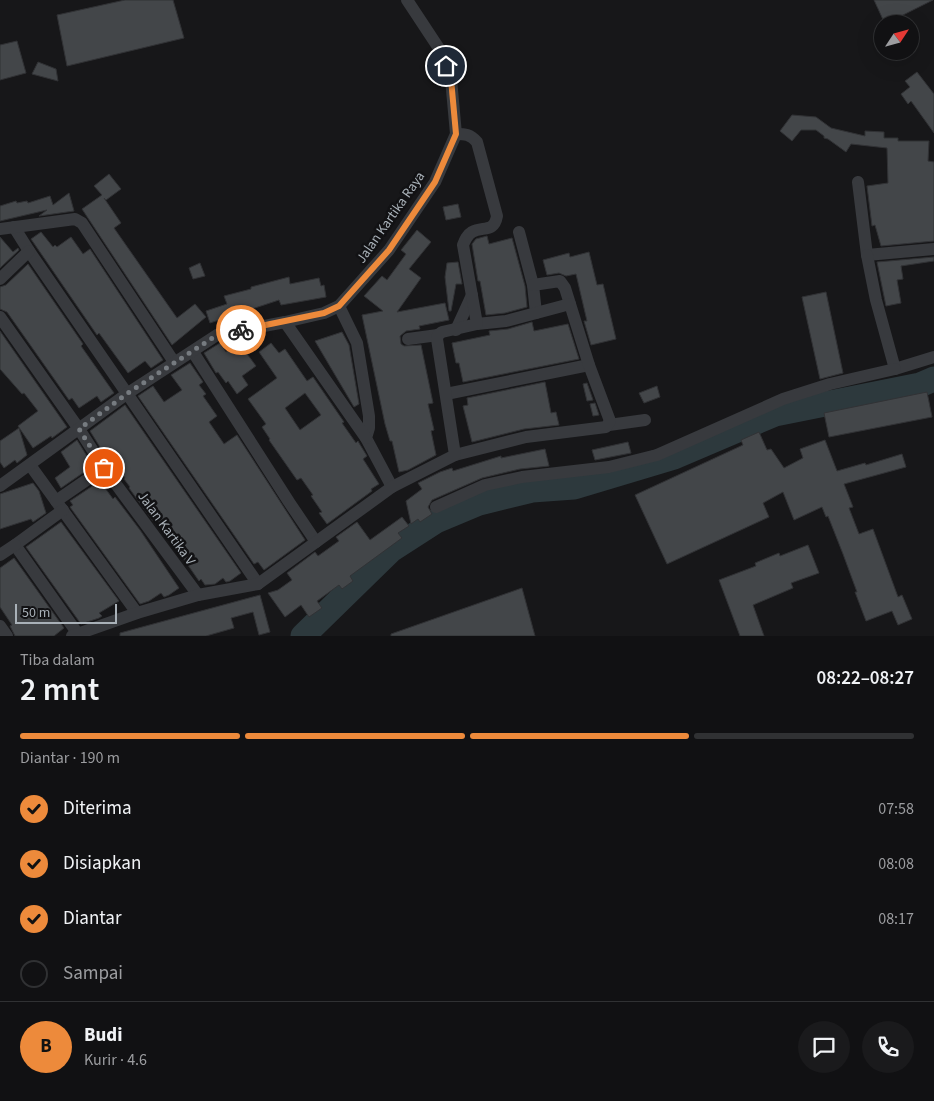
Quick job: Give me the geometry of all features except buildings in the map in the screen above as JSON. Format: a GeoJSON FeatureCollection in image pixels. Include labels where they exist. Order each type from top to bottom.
{"type":"FeatureCollection","features":[{"type":"Feature","properties":{"kind":"street","name":"Jalan Kartika Raya"},"geometry":{"type":"LineString","coordinates":[[0,486],[128,393],[217,335],[324,313],[339,306],[389,250],[435,182],[456,134],[451,79],[442,53],[407,0]]}},
{"type":"Feature","properties":{"kind":"street"},"geometry":{"type":"LineString","coordinates":[[456,134],[467,134],[472,136],[477,142],[497,216],[495,224],[488,229],[472,232],[463,245],[477,324]]}},
{"type":"Feature","properties":{"kind":"street"},"geometry":{"type":"LineString","coordinates":[[858,182],[867,255],[876,300],[895,369]]}},
{"type":"Feature","properties":{"kind":"street"},"geometry":{"type":"LineString","coordinates":[[0,230],[75,219],[82,223],[174,362]]}},
{"type":"Feature","properties":{"kind":"street"},"geometry":{"type":"LineString","coordinates":[[14,227],[258,584]]}},
{"type":"Feature","properties":{"kind":"street"},"geometry":{"type":"LineString","coordinates":[[519,232],[533,285],[536,313]]}},
{"type":"Feature","properties":{"kind":"street"},"geometry":{"type":"LineString","coordinates":[[867,255],[934,248]]}},
{"type":"Feature","properties":{"kind":"street"},"geometry":{"type":"LineString","coordinates":[[0,279],[29,251]]}},
{"type":"Feature","properties":{"kind":"street"},"geometry":{"type":"LineString","coordinates":[[533,285],[560,281],[565,288],[589,365],[610,421],[609,425]]}},
{"type":"Feature","properties":{"kind":"street"},"geometry":{"type":"LineString","coordinates":[[456,330],[472,295]]}},
{"type":"Feature","properties":{"kind":"street"},"geometry":{"type":"LineString","coordinates":[[408,339],[438,335],[442,332],[477,324],[506,321],[570,304]]}},
{"type":"Feature","properties":{"kind":"street"},"geometry":{"type":"LineString","coordinates":[[339,306],[357,343],[369,416],[369,428],[366,438]]}},
{"type":"Feature","properties":{"kind":"street","name":"Jalan Kartika V"},"geometry":{"type":"LineString","coordinates":[[0,316],[104,468],[198,596]]}},
{"type":"Feature","properties":{"kind":"street"},"geometry":{"type":"LineString","coordinates":[[285,322],[366,438],[392,487]]}},
{"type":"Feature","properties":{"kind":"street"},"geometry":{"type":"LineString","coordinates":[[438,335],[437,339],[455,455]]}},
{"type":"Feature","properties":{"kind":"street"},"geometry":{"type":"LineString","coordinates":[[192,352],[316,542]]}},
{"type":"Feature","properties":{"kind":"street"},"geometry":{"type":"LineString","coordinates":[[436,507],[485,485],[522,477],[609,467],[657,455],[783,399],[830,384],[895,369],[934,357]]}},
{"type":"Feature","properties":{"kind":"street"},"geometry":{"type":"LineString","coordinates":[[446,394],[589,365]]}},
{"type":"Feature","properties":{"kind":"street"},"geometry":{"type":"LineString","coordinates":[[15,545],[75,635],[137,613],[198,596],[258,584],[392,487],[455,455],[526,437],[645,420]]}},
{"type":"Feature","properties":{"kind":"street"},"geometry":{"type":"LineString","coordinates":[[30,465],[137,613]]}},
{"type":"Feature","properties":{"kind":"street"},"geometry":{"type":"LineString","coordinates":[[0,555],[15,545],[104,468]]}},
{"type":"Feature","properties":{"kind":"street"},"geometry":{"type":"LineString","coordinates":[[0,626],[7,636]]}},
{"type":"Feature","properties":{"kind":"waterway"},"geometry":{"type":"LineString","coordinates":[[303,636],[391,550],[436,521],[479,503],[532,490],[574,487],[674,457],[775,414],[920,385],[934,379]]}},
{"type":"Feature","properties":{"kind":"way so far"},"geometry":{"type":"LineString","coordinates":[[104,468],[79,429],[128,393],[217,335],[241,330]]}},
{"type":"Feature","properties":{"kind":"route"},"geometry":{"type":"LineString","coordinates":[[241,330],[324,313],[339,306],[389,250],[435,182],[456,134],[451,79],[446,66]]}}]}
